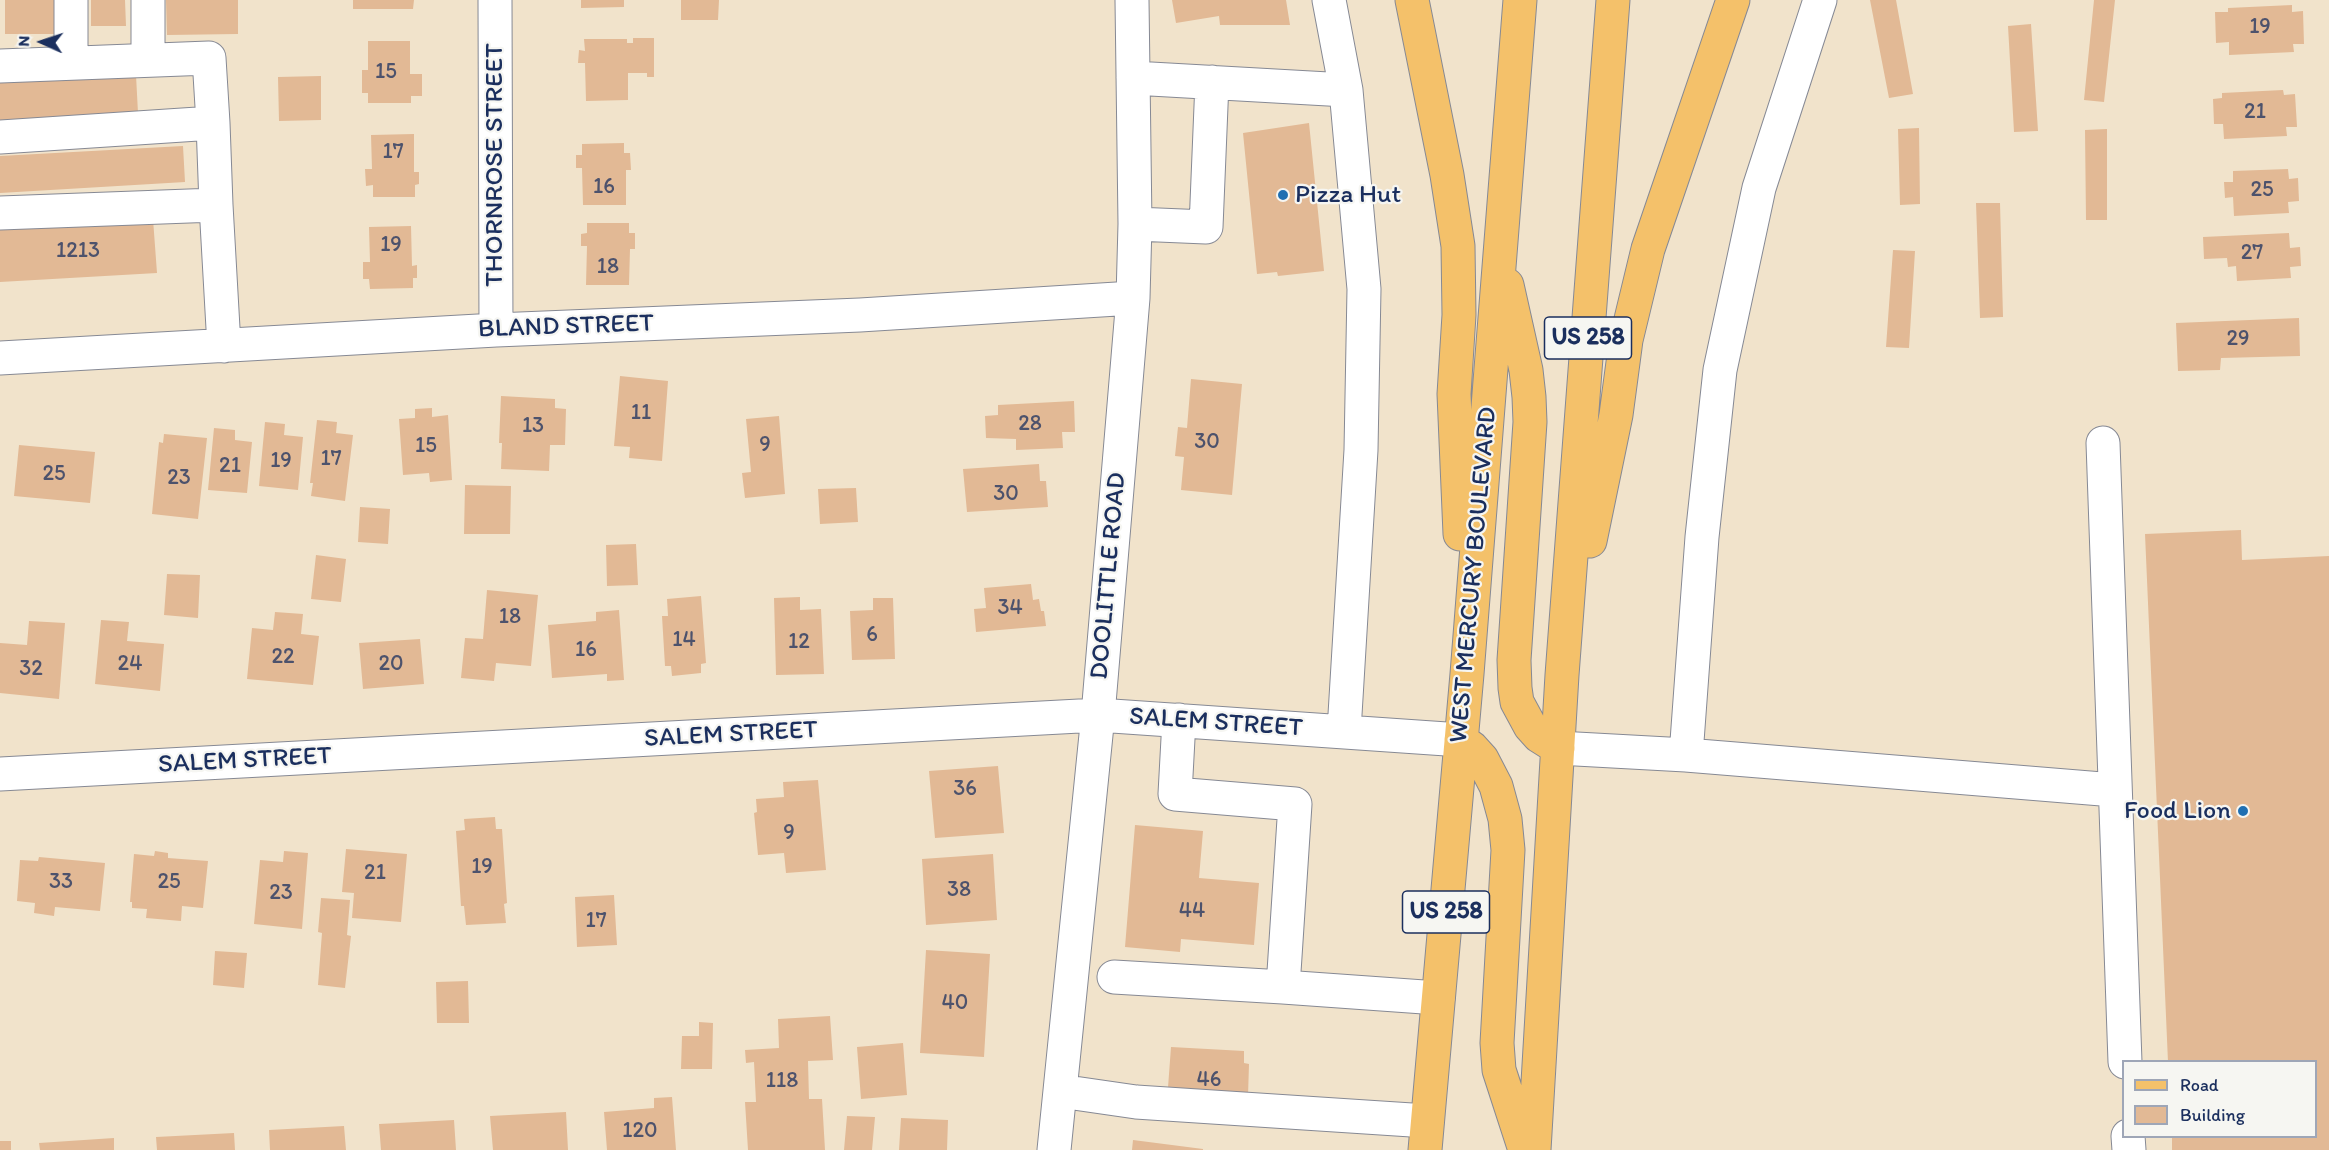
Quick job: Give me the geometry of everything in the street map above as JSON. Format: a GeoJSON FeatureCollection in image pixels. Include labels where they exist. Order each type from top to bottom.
{"type":"FeatureCollection","features":[{"type":"Feature","properties":{"kind":"main road"},"geometry":{"type":"LineString","coordinates":[[1412,0],[1447,175],[1458,246],[1459,315],[1454,394],[1467,674]]}},
{"type":"Feature","properties":{"kind":"main road","name":"WEST MERCURY BOULEVARD"},"geometry":{"type":"LineString","coordinates":[[1426,1135],[1467,674],[1520,0]]}},
{"type":"Feature","properties":{"kind":"main road","name":"US 258"},"geometry":{"type":"LineString","coordinates":[[1534,1150],[1562,675],[1613,0]]}},
{"type":"Feature","properties":{"kind":"main road"},"geometry":{"type":"LineString","coordinates":[[1562,675],[1616,415],[1626,340],[1645,260],[1733,0]]}},
{"type":"Feature","properties":{"kind":"main road"},"geometry":{"type":"LineString","coordinates":[[1500,254],[1526,370],[1530,423],[1514,660],[1515,688],[1517,702],[1530,726],[1539,736],[1558,748]]}},
{"type":"Feature","properties":{"kind":"main road"},"geometry":{"type":"LineString","coordinates":[[1461,740],[1482,759],[1496,786],[1505,819],[1508,850],[1497,1043],[1498,1061],[1525,1150]]}},
{"type":"Feature","properties":{"kind":"street"},"geometry":{"type":"LineString","coordinates":[[71,0],[72,63]]}},
{"type":"Feature","properties":{"kind":"street"},"geometry":{"type":"LineString","coordinates":[[148,0],[148,60]]}},
{"type":"Feature","properties":{"kind":"street","name":"THORNROSE STREET"},"geometry":{"type":"LineString","coordinates":[[495,0],[496,330]]}},
{"type":"Feature","properties":{"kind":"street","name":"DOOLITTLE ROAD"},"geometry":{"type":"LineString","coordinates":[[1054,1150],[1098,715],[1133,298],[1135,224],[1132,0]]}},
{"type":"Feature","properties":{"kind":"street"},"geometry":{"type":"LineString","coordinates":[[1329,0],[1346,90],[1364,289],[1364,384],[1344,731]]}},
{"type":"Feature","properties":{"kind":"street"},"geometry":{"type":"LineString","coordinates":[[1686,755],[1702,537],[1720,370],[1760,188],[1820,0]]}},
{"type":"Feature","properties":{"kind":"street"},"geometry":{"type":"LineString","coordinates":[[0,66],[209,58],[224,346]]}},
{"type":"Feature","properties":{"kind":"street"},"geometry":{"type":"LineString","coordinates":[[1133,78],[1346,90]]}},
{"type":"Feature","properties":{"kind":"street"},"geometry":{"type":"LineString","coordinates":[[1135,224],[1206,227],[1212,82]]}},
{"type":"Feature","properties":{"kind":"street"},"geometry":{"type":"LineString","coordinates":[[0,137],[213,123]]}},
{"type":"Feature","properties":{"kind":"street"},"geometry":{"type":"LineString","coordinates":[[0,213],[216,205]]}},
{"type":"Feature","properties":{"kind":"street","name":"BLAND STREET"},"geometry":{"type":"LineString","coordinates":[[0,358],[496,330],[849,316],[1133,298]]}},
{"type":"Feature","properties":{"kind":"street"},"geometry":{"type":"LineString","coordinates":[[2103,443],[2125,1060]]}},
{"type":"Feature","properties":{"kind":"street","name":"SALEM STREET"},"geometry":{"type":"LineString","coordinates":[[0,774],[1098,715],[1461,740]]}},
{"type":"Feature","properties":{"kind":"street"},"geometry":{"type":"LineString","coordinates":[[1179,720],[1175,794],[1295,804],[1283,987]]}},
{"type":"Feature","properties":{"kind":"street"},"geometry":{"type":"LineString","coordinates":[[1558,748],[1686,755],[2114,790]]}},
{"type":"Feature","properties":{"kind":"street"},"geometry":{"type":"LineString","coordinates":[[1114,976],[1438,998]]}},
{"type":"Feature","properties":{"kind":"street"},"geometry":{"type":"LineString","coordinates":[[1060,1091],[1136,1102],[1426,1135]]}},
{"type":"Feature","properties":{"kind":"building"},"geometry":{"type":"Polygon","coordinates":[[[5,0],[57,0],[58,34],[5,34],[5,0]]]}},
{"type":"Feature","properties":{"kind":"building"},"geometry":{"type":"Polygon","coordinates":[[[91,0],[125,0],[126,26],[91,26],[91,0]]]}},
{"type":"Feature","properties":{"kind":"building"},"geometry":{"type":"Polygon","coordinates":[[[166,0],[238,0],[238,34],[167,35],[166,0]]]}},
{"type":"Feature","properties":{"kind":"building"},"geometry":{"type":"Polygon","coordinates":[[[353,0],[414,0],[413,9],[353,9],[353,0]]]}},
{"type":"Feature","properties":{"kind":"building"},"geometry":{"type":"Polygon","coordinates":[[[581,0],[624,0],[624,7],[581,8],[581,0]]]}},
{"type":"Feature","properties":{"kind":"building"},"geometry":{"type":"Polygon","coordinates":[[[681,0],[719,0],[718,20],[681,20],[681,0]]]}},
{"type":"Feature","properties":{"kind":"building"},"geometry":{"type":"Polygon","coordinates":[[[1172,0],[1286,0],[1290,25],[1220,25],[1219,16],[1176,23],[1172,0]]]}},
{"type":"Feature","properties":{"kind":"building"},"geometry":{"type":"Polygon","coordinates":[[[1870,0],[1896,0],[1913,94],[1889,98],[1870,0]]]}},
{"type":"Feature","properties":{"kind":"building"},"geometry":{"type":"Polygon","coordinates":[[[2094,0],[2115,0],[2104,102],[2084,100],[2094,0]]]}},
{"type":"Feature","properties":{"kind":"building"},"geometry":{"type":"Polygon","coordinates":[[[2292,5],[2292,12],[2303,11],[2304,44],[2293,44],[2294,52],[2229,55],[2229,42],[2216,43],[2215,12],[2228,12],[2228,8],[2292,5]]]}},
{"type":"Feature","properties":{"kind":"building"},"geometry":{"type":"Polygon","coordinates":[[[2031,24],[2038,131],[2014,132],[2008,26],[2031,24]]]}},
{"type":"Feature","properties":{"kind":"building"},"geometry":{"type":"Polygon","coordinates":[[[633,38],[654,38],[654,77],[647,77],[647,73],[628,73],[628,100],[586,101],[585,63],[578,63],[579,50],[585,51],[584,39],[627,39],[627,43],[633,43],[633,38]]]}},
{"type":"Feature","properties":{"kind":"building"},"geometry":{"type":"Polygon","coordinates":[[[368,41],[410,41],[410,74],[422,74],[422,96],[411,96],[411,103],[368,103],[368,93],[362,93],[362,70],[368,70],[368,41]]]}},
{"type":"Feature","properties":{"kind":"building"},"geometry":{"type":"Polygon","coordinates":[[[136,75],[138,113],[0,121],[0,83],[136,75]]]}},
{"type":"Feature","properties":{"kind":"building"},"geometry":{"type":"Polygon","coordinates":[[[321,76],[321,120],[279,121],[278,77],[321,76]]]}},
{"type":"Feature","properties":{"kind":"building"},"geometry":{"type":"Polygon","coordinates":[[[2283,90],[2284,95],[2295,94],[2297,127],[2286,127],[2287,136],[2224,139],[2223,124],[2214,124],[2213,99],[2222,98],[2222,93],[2283,90]]]}},
{"type":"Feature","properties":{"kind":"building","name":"Pizza Hut"},"geometry":{"type":"Polygon","coordinates":[[[1309,123],[1324,271],[1278,276],[1277,272],[1257,274],[1243,133],[1309,123]]]}},
{"type":"Feature","properties":{"kind":"building"},"geometry":{"type":"Polygon","coordinates":[[[1919,128],[1920,204],[1900,205],[1898,129],[1919,128]]]}},
{"type":"Feature","properties":{"kind":"building"},"geometry":{"type":"Polygon","coordinates":[[[2107,129],[2107,220],[2086,220],[2085,130],[2107,129]]]}},
{"type":"Feature","properties":{"kind":"building"},"geometry":{"type":"Polygon","coordinates":[[[414,134],[414,172],[419,172],[419,184],[415,185],[415,197],[373,197],[373,185],[366,186],[365,169],[372,169],[371,135],[414,134]]]}},
{"type":"Feature","properties":{"kind":"building"},"geometry":{"type":"Polygon","coordinates":[[[624,143],[624,153],[630,153],[631,170],[626,170],[626,205],[583,205],[582,168],[576,168],[576,155],[582,155],[582,144],[624,143]]]}},
{"type":"Feature","properties":{"kind":"building"},"geometry":{"type":"Polygon","coordinates":[[[183,146],[185,182],[0,193],[0,156],[183,146]]]}},
{"type":"Feature","properties":{"kind":"building"},"geometry":{"type":"Polygon","coordinates":[[[2288,169],[2289,179],[2298,178],[2299,201],[2288,202],[2289,213],[2234,216],[2233,197],[2225,198],[2224,182],[2233,182],[2233,171],[2288,169]]]}},
{"type":"Feature","properties":{"kind":"building"},"geometry":{"type":"Polygon","coordinates":[[[1976,203],[2000,203],[2003,317],[1980,318],[1976,203]]]}},
{"type":"Feature","properties":{"kind":"building"},"geometry":{"type":"Polygon","coordinates":[[[153,219],[157,273],[0,282],[0,228],[153,219]]]}},
{"type":"Feature","properties":{"kind":"building"},"geometry":{"type":"Polygon","coordinates":[[[587,223],[629,223],[629,233],[635,233],[635,249],[630,249],[629,285],[586,285],[587,246],[581,246],[581,234],[587,233],[587,223]]]}},
{"type":"Feature","properties":{"kind":"building"},"geometry":{"type":"Polygon","coordinates":[[[411,226],[412,266],[417,265],[417,278],[413,278],[413,288],[370,289],[369,279],[363,279],[363,262],[370,262],[369,227],[411,226]]]}},
{"type":"Feature","properties":{"kind":"building"},"geometry":{"type":"Polygon","coordinates":[[[2289,233],[2290,248],[2300,247],[2301,266],[2290,267],[2291,278],[2237,281],[2236,266],[2228,267],[2227,258],[2204,259],[2203,237],[2289,233]]]}},
{"type":"Feature","properties":{"kind":"building"},"geometry":{"type":"Polygon","coordinates":[[[1893,250],[1915,251],[1909,348],[1886,347],[1893,250]]]}},
{"type":"Feature","properties":{"kind":"building"},"geometry":{"type":"Polygon","coordinates":[[[2299,318],[2300,356],[2221,358],[2220,370],[2178,371],[2176,323],[2299,318]]]}},
{"type":"Feature","properties":{"kind":"building"},"geometry":{"type":"Polygon","coordinates":[[[620,376],[668,381],[662,461],[629,458],[630,447],[614,446],[620,376]]]}},
{"type":"Feature","properties":{"kind":"building"},"geometry":{"type":"Polygon","coordinates":[[[1191,379],[1242,384],[1232,495],[1181,490],[1184,457],[1175,456],[1178,427],[1187,428],[1191,379]]]}},
{"type":"Feature","properties":{"kind":"building"},"geometry":{"type":"Polygon","coordinates":[[[501,396],[555,399],[555,408],[566,409],[565,445],[550,445],[549,471],[501,469],[502,443],[499,443],[501,396]]]}},
{"type":"Feature","properties":{"kind":"building"},"geometry":{"type":"Polygon","coordinates":[[[1074,401],[1075,432],[1062,432],[1063,448],[1016,450],[1016,439],[986,438],[985,416],[998,415],[998,405],[1074,401]]]}},
{"type":"Feature","properties":{"kind":"building"},"geometry":{"type":"Polygon","coordinates":[[[432,408],[432,417],[448,415],[452,480],[430,482],[429,473],[403,475],[399,419],[415,418],[415,409],[432,408]]]}},
{"type":"Feature","properties":{"kind":"building"},"geometry":{"type":"Polygon","coordinates":[[[779,416],[785,494],[745,498],[742,473],[751,472],[746,419],[779,416]]]}},
{"type":"Feature","properties":{"kind":"building"},"geometry":{"type":"Polygon","coordinates":[[[317,420],[337,422],[336,433],[353,435],[345,501],[311,496],[313,483],[310,483],[317,420]]]}},
{"type":"Feature","properties":{"kind":"building"},"geometry":{"type":"Polygon","coordinates":[[[265,422],[285,424],[284,435],[303,437],[298,490],[259,486],[265,422]]]}},
{"type":"Feature","properties":{"kind":"building"},"geometry":{"type":"Polygon","coordinates":[[[214,428],[235,430],[235,440],[252,442],[247,493],[208,490],[214,428]]]}},
{"type":"Feature","properties":{"kind":"building"},"geometry":{"type":"Polygon","coordinates":[[[164,434],[207,438],[198,519],[152,514],[159,442],[163,443],[164,434]]]}},
{"type":"Feature","properties":{"kind":"building"},"geometry":{"type":"Polygon","coordinates":[[[19,445],[95,452],[90,503],[14,496],[19,445]]]}},
{"type":"Feature","properties":{"kind":"building"},"geometry":{"type":"Polygon","coordinates":[[[1039,464],[1040,481],[1046,481],[1048,507],[967,512],[963,469],[1039,464]]]}},
{"type":"Feature","properties":{"kind":"building"},"geometry":{"type":"Polygon","coordinates":[[[465,485],[511,486],[510,534],[464,534],[465,485]]]}},
{"type":"Feature","properties":{"kind":"building"},"geometry":{"type":"Polygon","coordinates":[[[856,488],[858,522],[820,524],[818,489],[856,488]]]}},
{"type":"Feature","properties":{"kind":"building"},"geometry":{"type":"Polygon","coordinates":[[[360,507],[390,509],[388,544],[358,542],[360,507]]]}},
{"type":"Feature","properties":{"kind":"building","name":"Food Lion"},"geometry":{"type":"Polygon","coordinates":[[[2241,530],[2242,560],[2329,556],[2329,1150],[2172,1150],[2172,1138],[2317,1138],[2317,1060],[2168,1060],[2145,534],[2241,530]]]}},
{"type":"Feature","properties":{"kind":"building"},"geometry":{"type":"Polygon","coordinates":[[[636,544],[638,585],[607,586],[606,545],[636,544]]]}},
{"type":"Feature","properties":{"kind":"building"},"geometry":{"type":"Polygon","coordinates":[[[316,555],[346,559],[341,602],[311,599],[316,555]]]}},
{"type":"Feature","properties":{"kind":"building"},"geometry":{"type":"Polygon","coordinates":[[[167,574],[200,575],[198,618],[164,615],[167,574]]]}},
{"type":"Feature","properties":{"kind":"building"},"geometry":{"type":"Polygon","coordinates":[[[1031,584],[1033,600],[1039,599],[1041,611],[1044,611],[1046,626],[976,632],[974,609],[986,608],[984,588],[1031,584]]]}},
{"type":"Feature","properties":{"kind":"building"},"geometry":{"type":"Polygon","coordinates":[[[487,590],[538,595],[531,666],[496,663],[494,681],[461,678],[465,638],[483,639],[487,590]]]}},
{"type":"Feature","properties":{"kind":"building"},"geometry":{"type":"Polygon","coordinates":[[[701,596],[706,663],[701,664],[701,673],[672,676],[671,666],[665,666],[662,616],[668,616],[667,599],[701,596]]]}},
{"type":"Feature","properties":{"kind":"building"},"geometry":{"type":"Polygon","coordinates":[[[800,597],[800,610],[821,609],[824,674],[776,675],[774,598],[800,597]]]}},
{"type":"Feature","properties":{"kind":"building"},"geometry":{"type":"Polygon","coordinates":[[[873,598],[893,598],[895,659],[852,660],[850,611],[873,610],[873,598]]]}},
{"type":"Feature","properties":{"kind":"building"},"geometry":{"type":"Polygon","coordinates":[[[619,610],[624,680],[607,681],[607,674],[552,678],[548,625],[596,621],[596,612],[619,610]]]}},
{"type":"Feature","properties":{"kind":"building"},"geometry":{"type":"Polygon","coordinates":[[[275,612],[303,614],[301,634],[319,636],[313,685],[247,679],[252,628],[273,630],[275,612]]]}},
{"type":"Feature","properties":{"kind":"building"},"geometry":{"type":"Polygon","coordinates":[[[101,620],[129,622],[127,641],[164,644],[160,691],[95,684],[101,620]]]}},
{"type":"Feature","properties":{"kind":"building"},"geometry":{"type":"Polygon","coordinates":[[[29,621],[65,623],[59,699],[0,693],[0,643],[27,645],[29,621]]]}},
{"type":"Feature","properties":{"kind":"building"},"geometry":{"type":"Polygon","coordinates":[[[420,639],[424,684],[363,689],[359,643],[420,639]]]}},
{"type":"Feature","properties":{"kind":"building"},"geometry":{"type":"Polygon","coordinates":[[[998,766],[1004,833],[935,838],[929,771],[998,766]]]}},
{"type":"Feature","properties":{"kind":"building"},"geometry":{"type":"Polygon","coordinates":[[[818,780],[826,870],[786,873],[784,853],[758,855],[754,813],[757,812],[756,799],[784,797],[783,782],[818,780]]]}},
{"type":"Feature","properties":{"kind":"building"},"geometry":{"type":"Polygon","coordinates":[[[495,817],[496,829],[502,829],[507,903],[504,904],[506,923],[466,925],[464,906],[461,906],[456,831],[465,830],[464,819],[495,817]]]}},
{"type":"Feature","properties":{"kind":"building"},"geometry":{"type":"Polygon","coordinates":[[[1135,825],[1203,831],[1199,878],[1259,883],[1254,945],[1181,939],[1180,952],[1125,947],[1135,825]]]}},
{"type":"Feature","properties":{"kind":"building"},"geometry":{"type":"Polygon","coordinates":[[[346,849],[407,854],[401,922],[352,918],[354,893],[342,892],[346,849]]]}},
{"type":"Feature","properties":{"kind":"building"},"geometry":{"type":"Polygon","coordinates":[[[155,851],[168,853],[168,858],[208,861],[203,908],[182,906],[181,921],[146,918],[147,909],[132,908],[132,902],[130,902],[134,854],[154,856],[155,851]]]}},
{"type":"Feature","properties":{"kind":"building"},"geometry":{"type":"Polygon","coordinates":[[[284,851],[308,853],[302,929],[254,924],[260,860],[283,862],[284,851]]]}},
{"type":"Feature","properties":{"kind":"building"},"geometry":{"type":"Polygon","coordinates":[[[993,854],[997,920],[926,925],[922,859],[993,854]]]}},
{"type":"Feature","properties":{"kind":"building"},"geometry":{"type":"Polygon","coordinates":[[[39,857],[105,863],[100,911],[55,907],[54,916],[34,913],[35,903],[17,901],[20,860],[38,861],[39,857]]]}},
{"type":"Feature","properties":{"kind":"building"},"geometry":{"type":"Polygon","coordinates":[[[614,895],[617,945],[577,947],[575,897],[614,895]]]}},
{"type":"Feature","properties":{"kind":"building"},"geometry":{"type":"Polygon","coordinates":[[[321,898],[350,900],[347,935],[351,936],[345,988],[318,985],[322,933],[318,932],[321,898]]]}},
{"type":"Feature","properties":{"kind":"building"},"geometry":{"type":"Polygon","coordinates":[[[926,950],[990,954],[984,1057],[920,1053],[926,950]]]}},
{"type":"Feature","properties":{"kind":"building"},"geometry":{"type":"Polygon","coordinates":[[[215,951],[247,953],[244,988],[213,985],[215,951]]]}},
{"type":"Feature","properties":{"kind":"building"},"geometry":{"type":"Polygon","coordinates":[[[468,981],[469,1023],[437,1023],[436,982],[468,981]]]}},
{"type":"Feature","properties":{"kind":"building"},"geometry":{"type":"Polygon","coordinates":[[[830,1016],[833,1060],[808,1061],[809,1099],[822,1099],[825,1150],[748,1150],[745,1102],[756,1102],[754,1062],[746,1063],[745,1050],[779,1048],[778,1019],[830,1016]]]}},
{"type":"Feature","properties":{"kind":"building"},"geometry":{"type":"Polygon","coordinates":[[[699,1022],[713,1023],[712,1069],[681,1069],[682,1036],[699,1036],[699,1022]]]}},
{"type":"Feature","properties":{"kind":"building"},"geometry":{"type":"Polygon","coordinates":[[[903,1043],[907,1095],[861,1099],[857,1047],[903,1043]]]}},
{"type":"Feature","properties":{"kind":"building"},"geometry":{"type":"Polygon","coordinates":[[[1171,1047],[1244,1051],[1244,1063],[1249,1064],[1248,1096],[1167,1101],[1171,1047]]]}},
{"type":"Feature","properties":{"kind":"building"},"geometry":{"type":"Polygon","coordinates":[[[672,1097],[676,1150],[607,1150],[604,1112],[654,1108],[654,1098],[672,1097]]]}},
{"type":"Feature","properties":{"kind":"building"},"geometry":{"type":"Polygon","coordinates":[[[566,1112],[568,1150],[493,1150],[490,1116],[566,1112]]]}},
{"type":"Feature","properties":{"kind":"building"},"geometry":{"type":"Polygon","coordinates":[[[847,1116],[875,1117],[872,1150],[844,1150],[847,1116]]]}},
{"type":"Feature","properties":{"kind":"building"},"geometry":{"type":"Polygon","coordinates":[[[901,1118],[948,1120],[947,1150],[899,1150],[901,1118]]]}},
{"type":"Feature","properties":{"kind":"building"},"geometry":{"type":"Polygon","coordinates":[[[454,1120],[456,1150],[381,1150],[379,1124],[454,1120]]]}},
{"type":"Feature","properties":{"kind":"building"},"geometry":{"type":"Polygon","coordinates":[[[344,1126],[346,1150],[270,1150],[269,1130],[344,1126]]]}},
{"type":"Feature","properties":{"kind":"building"},"geometry":{"type":"Polygon","coordinates":[[[234,1133],[235,1150],[157,1150],[156,1137],[234,1133]]]}},
{"type":"Feature","properties":{"kind":"building"},"geometry":{"type":"Polygon","coordinates":[[[114,1138],[114,1150],[40,1150],[39,1143],[114,1138]]]}},
{"type":"Feature","properties":{"kind":"building"},"geometry":{"type":"Polygon","coordinates":[[[1133,1140],[1203,1149],[1203,1150],[1132,1150],[1133,1140]]]}},
{"type":"Feature","properties":{"kind":"building"},"geometry":{"type":"Polygon","coordinates":[[[0,1141],[11,1141],[11,1150],[0,1150],[0,1141]]]}},
{"type":"Feature","properties":{"kind":"place","name":"Pizza Hut"},"geometry":{"type":"Point","coordinates":[1283,195]}},
{"type":"Feature","properties":{"kind":"place","name":"Food Lion"},"geometry":{"type":"Point","coordinates":[2243,811]}}]}
